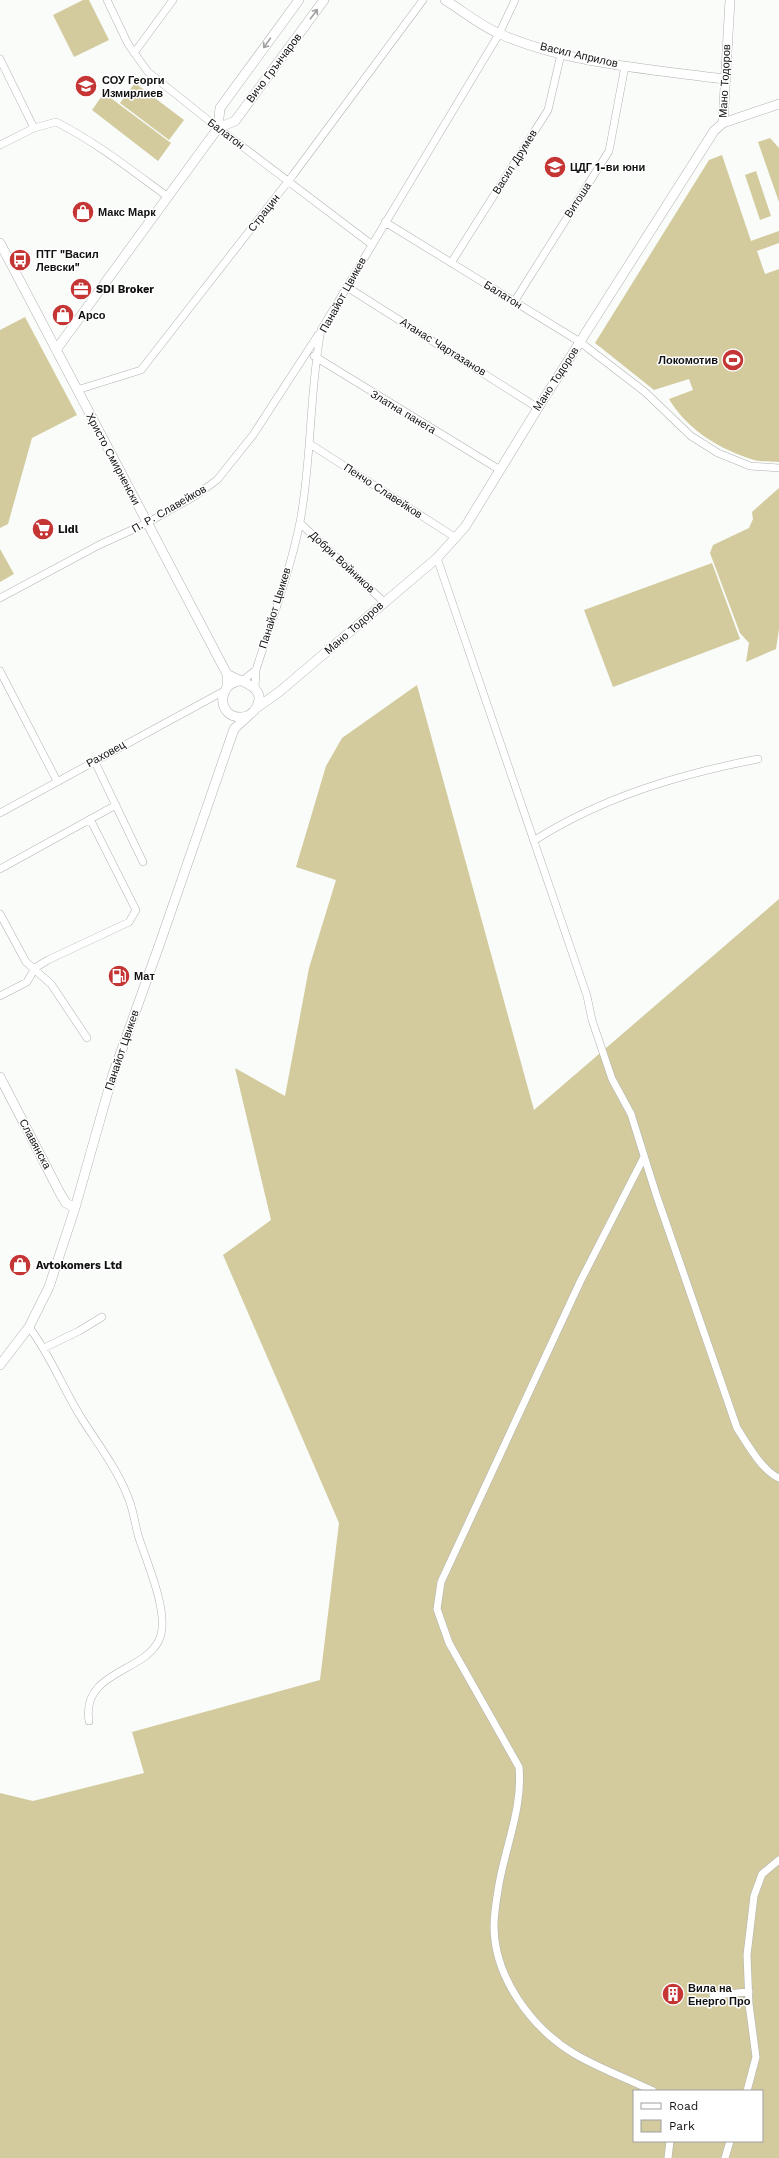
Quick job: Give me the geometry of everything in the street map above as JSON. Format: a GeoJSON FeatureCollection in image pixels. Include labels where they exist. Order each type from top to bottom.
{"type":"FeatureCollection","features":[{"type":"Feature","properties":{"kind":"street","name":"Балатон"},"geometry":{"type":"LineString","coordinates":[[107,0],[134,53],[148,72],[218,128],[289,180],[371,244]]}},
{"type":"Feature","properties":{"kind":"street"},"geometry":{"type":"LineString","coordinates":[[134,53],[173,0]]}},
{"type":"Feature","properties":{"kind":"street","name":"Вичо Грънчаров"},"geometry":{"type":"LineString","coordinates":[[218,128],[220,108],[299,0]]}},
{"type":"Feature","properties":{"kind":"street","name":"Вичо Грънчаров"},"geometry":{"type":"LineString","coordinates":[[56,350],[218,128],[235,120],[324,0]]}},
{"type":"Feature","properties":{"kind":"street","name":"Страцин"},"geometry":{"type":"LineString","coordinates":[[77,390],[141,370],[289,180],[423,0]]}},
{"type":"Feature","properties":{"kind":"street","name":"Васил Априлов"},"geometry":{"type":"LineString","coordinates":[[446,0],[499,34],[561,54],[625,66],[724,79]]}},
{"type":"Feature","properties":{"kind":"street","name":"Панайот Цвикев"},"geometry":{"type":"LineString","coordinates":[[257,692],[256,670],[300,523],[310,444],[316,358],[321,330],[371,244],[499,34],[515,0]]}},
{"type":"Feature","properties":{"kind":"street","name":"Мано Тодоров"},"geometry":{"type":"LineString","coordinates":[[256,709],[274,696],[437,558],[456,538],[699,152],[714,131],[723,123],[724,79],[730,0]]}},
{"type":"Feature","properties":{"kind":"street","name":"Васил Друмев"},"geometry":{"type":"LineString","coordinates":[[451,263],[548,110],[561,54]]}},
{"type":"Feature","properties":{"kind":"street"},"geometry":{"type":"LineString","coordinates":[[0,59],[34,128]]}},
{"type":"Feature","properties":{"kind":"street","name":"Витоша"},"geometry":{"type":"LineString","coordinates":[[514,302],[609,151],[625,66]]}},
{"type":"Feature","properties":{"kind":"street"},"geometry":{"type":"LineString","coordinates":[[723,123],[779,104]]}},
{"type":"Feature","properties":{"kind":"street"},"geometry":{"type":"LineString","coordinates":[[0,145],[34,128],[56,122],[82,136],[168,197]]}},
{"type":"Feature","properties":{"kind":"street","name":"Балатон"},"geometry":{"type":"LineString","coordinates":[[385,222],[580,342],[645,392],[663,411],[698,440],[724,456],[750,466],[779,468]]}},
{"type":"Feature","properties":{"kind":"street","name":"Христо Смирненски"},"geometry":{"type":"LineString","coordinates":[[0,243],[227,674],[226,689]]}},
{"type":"Feature","properties":{"kind":"street","name":"Атанас Чартазанов"},"geometry":{"type":"LineString","coordinates":[[347,287],[538,408]]}},
{"type":"Feature","properties":{"kind":"street","name":"П. Р. Славейков"},"geometry":{"type":"LineString","coordinates":[[0,598],[99,545],[147,523],[195,496],[217,480],[253,435],[310,350],[321,330]]}},
{"type":"Feature","properties":{"kind":"street","name":"Златна панега"},"geometry":{"type":"LineString","coordinates":[[310,350],[316,358],[500,470]]}},
{"type":"Feature","properties":{"kind":"street","name":"Пенчо Славейков"},"geometry":{"type":"LineString","coordinates":[[310,444],[456,538]]}},
{"type":"Feature","properties":{"kind":"street","name":"Добри Войников"},"geometry":{"type":"LineString","coordinates":[[300,523],[384,602]]}},
{"type":"Feature","properties":{"kind":"street"},"geometry":{"type":"LineString","coordinates":[[437,558],[490,718],[535,840],[587,996],[592,1020],[612,1079],[631,1114],[644,1157],[737,1428],[753,1454],[774,1476],[779,1478]]}},
{"type":"Feature","properties":{"kind":"street"},"geometry":{"type":"LineString","coordinates":[[223,702],[226,689],[241,681],[256,670]]}},
{"type":"Feature","properties":{"kind":"street"},"geometry":{"type":"LineString","coordinates":[[0,671],[57,781]]}},
{"type":"Feature","properties":{"kind":"street"},"geometry":{"type":"LineString","coordinates":[[227,674],[241,681],[248,682],[257,692],[274,696]]}},
{"type":"Feature","properties":{"kind":"street","name":"Раховец"},"geometry":{"type":"LineString","coordinates":[[0,813],[94,760],[226,689]]}},
{"type":"Feature","properties":{"kind":"street"},"geometry":{"type":"LineString","coordinates":[[228,712],[237,717],[248,716],[256,709],[257,692]]}},
{"type":"Feature","properties":{"kind":"street"},"geometry":{"type":"LineString","coordinates":[[213,697],[223,702],[234,729]]}},
{"type":"Feature","properties":{"kind":"street","name":"Панайот Цвикев"},"geometry":{"type":"LineString","coordinates":[[0,1365],[29,1328],[49,1287],[75,1208],[112,1074],[160,943],[234,729],[248,716]]}},
{"type":"Feature","properties":{"kind":"street"},"geometry":{"type":"LineString","coordinates":[[535,840],[561,823],[646,787],[717,767],[758,759]]}},
{"type":"Feature","properties":{"kind":"street"},"geometry":{"type":"LineString","coordinates":[[94,760],[143,862]]}},
{"type":"Feature","properties":{"kind":"street"},"geometry":{"type":"LineString","coordinates":[[0,869],[116,805]]}},
{"type":"Feature","properties":{"kind":"street"},"geometry":{"type":"LineString","coordinates":[[0,996],[27,982],[35,968],[48,960],[129,922],[136,910],[90,819]]}},
{"type":"Feature","properties":{"kind":"street"},"geometry":{"type":"LineString","coordinates":[[0,914],[26,962],[35,968],[51,984],[87,1038]]}},
{"type":"Feature","properties":{"kind":"street","name":"Славянска"},"geometry":{"type":"LineString","coordinates":[[0,1077],[61,1195],[66,1203],[75,1208]]}},
{"type":"Feature","properties":{"kind":"street"},"geometry":{"type":"LineString","coordinates":[[644,1157],[577,1289],[480,1495],[441,1582],[436,1609],[449,1643],[519,1767],[521,1786],[499,1884],[494,1926],[497,1948],[504,1974],[522,2006],[545,2031],[572,2053],[650,2090]]}},
{"type":"Feature","properties":{"kind":"street"},"geometry":{"type":"LineString","coordinates":[[44,1348],[80,1331],[102,1317]]}},
{"type":"Feature","properties":{"kind":"street"},"geometry":{"type":"LineString","coordinates":[[29,1328],[44,1348],[69,1397],[104,1453],[128,1497],[160,1602],[162,1632],[154,1649],[147,1656],[125,1668],[97,1688],[88,1707],[89,1721]]}},
{"type":"Feature","properties":{"kind":"street"},"geometry":{"type":"LineString","coordinates":[[747,2090],[756,2057],[749,1992],[747,1955],[754,1896],[762,1874],[779,1860]]}},
{"type":"Feature","properties":{"kind":"street"},"geometry":{"type":"LineString","coordinates":[[713,1995],[749,1992]]}},
{"type":"Feature","properties":{"kind":"street"},"geometry":{"type":"LineString","coordinates":[[668,2158],[670,2142]]}},
{"type":"Feature","properties":{"kind":"street"},"geometry":{"type":"LineString","coordinates":[[725,2158],[730,2142]]}},
{"type":"Feature","properties":{"kind":"green space"},"geometry":{"type":"Polygon","coordinates":[[[83,0],[89,0],[109,40],[74,57],[53,15],[83,0]]]}},
{"type":"Feature","properties":{"kind":"green space"},"geometry":{"type":"Polygon","coordinates":[[[135,83],[184,120],[169,140],[120,103],[135,83]]]}},
{"type":"Feature","properties":{"kind":"green space"},"geometry":{"type":"Polygon","coordinates":[[[104,93],[171,143],[158,161],[92,110],[104,93]]]}},
{"type":"Feature","properties":{"kind":"green space"},"geometry":{"type":"Polygon","coordinates":[[[770,138],[779,148],[779,202],[758,142],[770,138]]]}},
{"type":"Feature","properties":{"kind":"green space"},"geometry":{"type":"Polygon","coordinates":[[[722,155],[751,241],[779,231],[779,243],[757,251],[765,274],[779,269],[779,462],[754,460],[729,451],[706,437],[685,420],[669,399],[693,390],[689,379],[654,390],[595,343],[709,160],[722,155]]]}},
{"type":"Feature","properties":{"kind":"green space"},"geometry":{"type":"Polygon","coordinates":[[[756,171],[771,216],[760,220],[745,175],[756,171]]]}},
{"type":"Feature","properties":{"kind":"green space"},"geometry":{"type":"Polygon","coordinates":[[[25,317],[77,415],[32,438],[8,524],[0,528],[0,330],[25,317]]]}},
{"type":"Feature","properties":{"kind":"green space"},"geometry":{"type":"Polygon","coordinates":[[[779,488],[779,629],[776,649],[746,662],[749,643],[740,633],[710,553],[713,545],[749,528],[753,519],[752,512],[779,488]]]}},
{"type":"Feature","properties":{"kind":"green space"},"geometry":{"type":"Polygon","coordinates":[[[0,549],[14,574],[0,582],[0,549]]]}},
{"type":"Feature","properties":{"kind":"green space"},"geometry":{"type":"Polygon","coordinates":[[[712,563],[740,639],[613,687],[584,610],[712,563]]]}},
{"type":"Feature","properties":{"kind":"green space"},"geometry":{"type":"Polygon","coordinates":[[[417,685],[534,1110],[779,899],[779,2158],[0,2158],[0,1793],[33,1801],[144,1773],[132,1732],[320,1680],[339,1523],[223,1255],[271,1220],[235,1068],[285,1096],[309,968],[336,880],[296,867],[326,766],[342,738],[417,685]]]}},
{"type":"Feature","properties":{"kind":"place","name":"СОУ Георги Измирлиев"},"geometry":{"type":"Point","coordinates":[86,86]}},
{"type":"Feature","properties":{"kind":"place","name":"ЦДГ 1-ви юни"},"geometry":{"type":"Point","coordinates":[555,167]}},
{"type":"Feature","properties":{"kind":"place","name":"Макс Марк"},"geometry":{"type":"Point","coordinates":[83,212]}},
{"type":"Feature","properties":{"kind":"place","name":"ПТГ \"Васил Левски\""},"geometry":{"type":"Point","coordinates":[20,260]}},
{"type":"Feature","properties":{"kind":"place","name":"SDI Broker"},"geometry":{"type":"Point","coordinates":[81,289]}},
{"type":"Feature","properties":{"kind":"place","name":"Арсо"},"geometry":{"type":"Point","coordinates":[63,315]}},
{"type":"Feature","properties":{"kind":"place","name":"Локомотив"},"geometry":{"type":"Point","coordinates":[733,360]}},
{"type":"Feature","properties":{"kind":"place","name":"Lidl"},"geometry":{"type":"Point","coordinates":[43,529]}},
{"type":"Feature","properties":{"kind":"place","name":"Мат"},"geometry":{"type":"Point","coordinates":[119,976]}},
{"type":"Feature","properties":{"kind":"place","name":"Avtokomers Ltd"},"geometry":{"type":"Point","coordinates":[20,1265]}},
{"type":"Feature","properties":{"kind":"place","name":"Вила на Енерго Про"},"geometry":{"type":"Point","coordinates":[673,1994]}}]}
